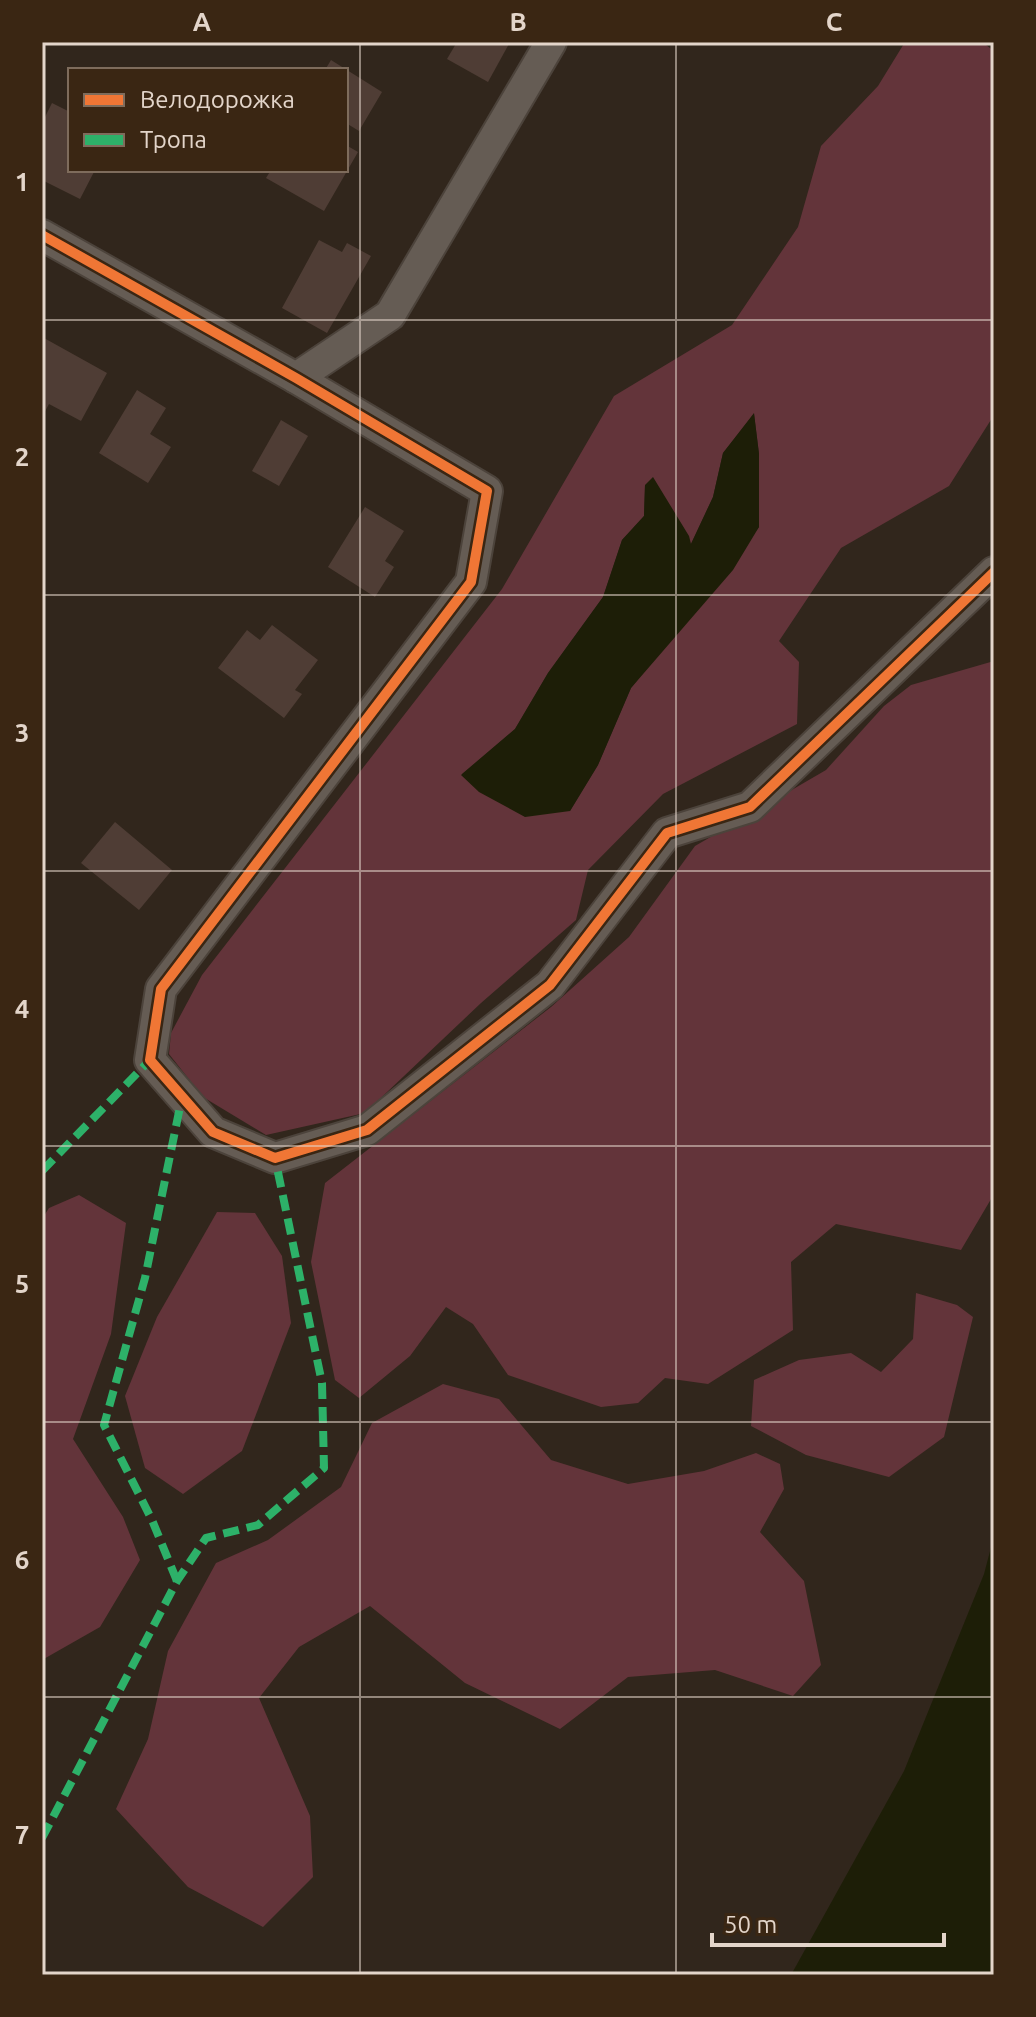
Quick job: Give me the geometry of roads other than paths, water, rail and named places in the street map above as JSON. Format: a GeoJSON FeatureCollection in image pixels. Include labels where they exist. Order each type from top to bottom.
{"type":"FeatureCollection","features":[{"type":"Feature","properties":{"kind":"street"},"geometry":{"type":"LineString","coordinates":[[296,378],[390,315],[551,42]]}},
{"type":"Feature","properties":{"kind":"street"},"geometry":{"type":"LineString","coordinates":[[42,235],[296,378],[487,491],[471,582],[161,989],[150,1060],[213,1132],[275,1158],[367,1130],[550,985],[667,833],[750,807],[994,572]]}}]}
